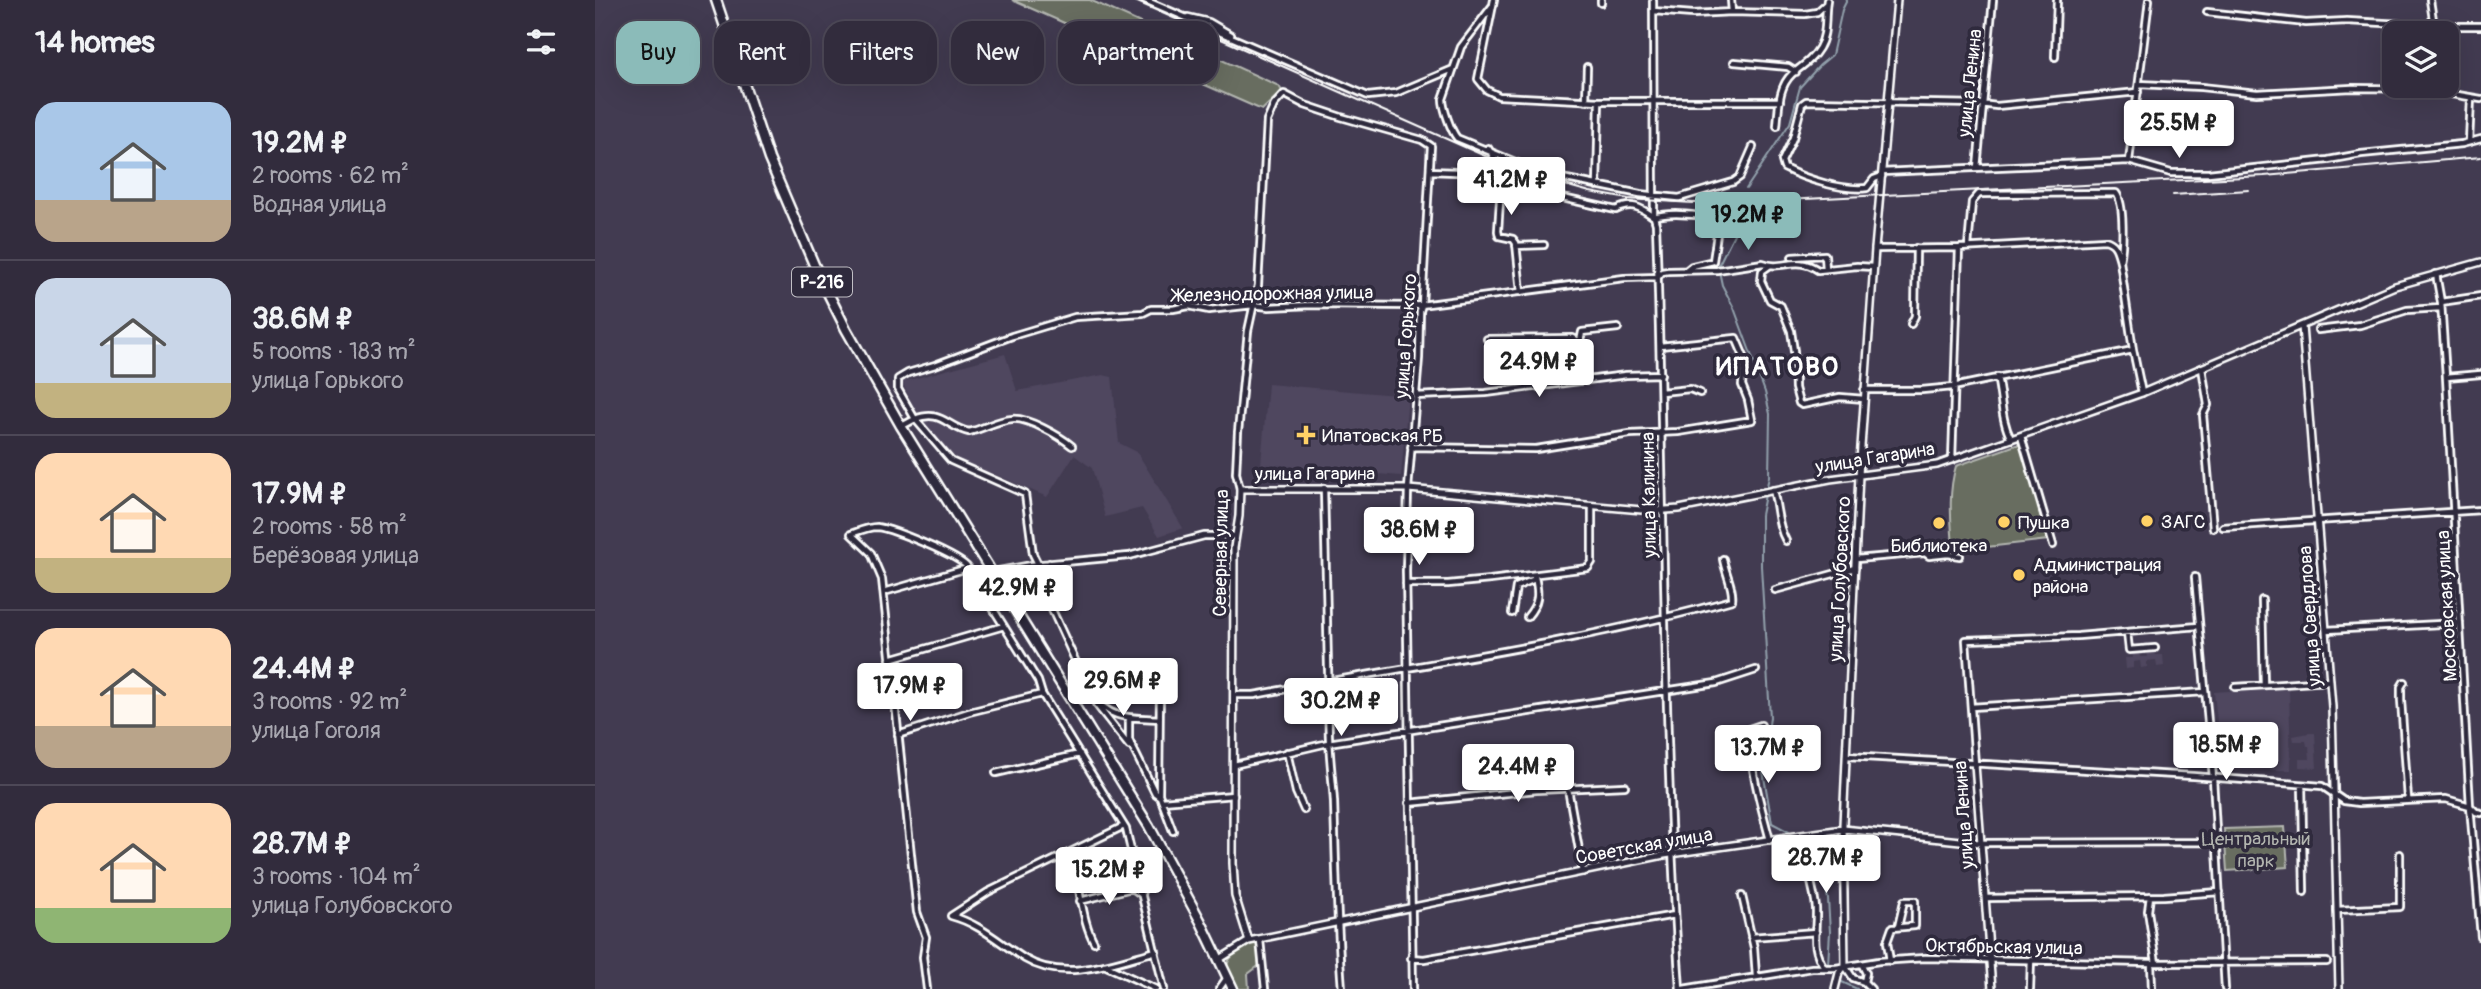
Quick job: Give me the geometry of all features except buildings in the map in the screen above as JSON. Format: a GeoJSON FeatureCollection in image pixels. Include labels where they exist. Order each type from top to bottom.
{"type":"FeatureCollection","features":[{"type":"Feature","properties":{"kind":"highway","name":"Р-216"},"geometry":{"type":"LineString","coordinates":[[716,0],[769,159],[801,236],[846,329],[901,426],[1149,825],[1220,959],[1233,989]]}},
{"type":"Feature","properties":{"kind":"street"},"geometry":{"type":"LineString","coordinates":[[1145,0],[1184,16],[1209,22],[1235,38],[1367,96],[1395,93],[1454,69]]}},
{"type":"Feature","properties":{"kind":"street","name":"улица Калинина"},"geometry":{"type":"LineString","coordinates":[[1653,0],[1654,217],[1661,374],[1666,691],[1675,915],[1681,989]]}},
{"type":"Feature","properties":{"kind":"street"},"geometry":{"type":"LineString","coordinates":[[1731,0],[1732,12]]}},
{"type":"Feature","properties":{"kind":"street","name":"улица Голубовского"},"geometry":{"type":"LineString","coordinates":[[1835,989],[1839,973],[1845,965],[1843,829],[1864,390],[1897,0]]}},
{"type":"Feature","properties":{"kind":"street","name":"улица Ленина"},"geometry":{"type":"LineString","coordinates":[[1977,169],[1993,0]]}},
{"type":"Feature","properties":{"kind":"street"},"geometry":{"type":"LineString","coordinates":[[2055,57],[2057,0]]}},
{"type":"Feature","properties":{"kind":"street"},"geometry":{"type":"LineString","coordinates":[[2129,162],[2149,0]]}},
{"type":"Feature","properties":{"kind":"street"},"geometry":{"type":"LineString","coordinates":[[2430,0],[2433,21]]}},
{"type":"Feature","properties":{"kind":"street"},"geometry":{"type":"LineString","coordinates":[[1493,2],[1461,47],[1443,99],[1443,108],[1450,120],[1453,134],[1547,175],[1597,186],[1679,198],[1733,182],[1740,177],[1753,147]]}},
{"type":"Feature","properties":{"kind":"street"},"geometry":{"type":"LineString","coordinates":[[1493,2],[1478,79],[1484,88],[1499,96],[1599,102],[1780,101]]}},
{"type":"Feature","properties":{"kind":"street"},"geometry":{"type":"LineString","coordinates":[[1653,11],[1693,14],[1805,14],[1817,12],[1826,2]]}},
{"type":"Feature","properties":{"kind":"street"},"geometry":{"type":"LineString","coordinates":[[1777,125],[1783,85],[1808,63],[1820,47],[1827,18],[1826,2]]}},
{"type":"Feature","properties":{"kind":"street"},"geometry":{"type":"LineString","coordinates":[[1817,12],[1827,18]]}},
{"type":"Feature","properties":{"kind":"street"},"geometry":{"type":"LineString","coordinates":[[2207,12],[2306,23],[2382,23]]}},
{"type":"Feature","properties":{"kind":"street"},"geometry":{"type":"LineString","coordinates":[[2459,26],[2481,26]]}},
{"type":"Feature","properties":{"kind":"street"},"geometry":{"type":"LineString","coordinates":[[1734,62],[1787,67],[1795,72]]}},
{"type":"Feature","properties":{"kind":"street"},"geometry":{"type":"LineString","coordinates":[[1585,101],[1587,67]]}},
{"type":"Feature","properties":{"kind":"street"},"geometry":{"type":"LineString","coordinates":[[2139,84],[2257,93],[2382,88]]}},
{"type":"Feature","properties":{"kind":"street"},"geometry":{"type":"LineString","coordinates":[[2139,92],[1997,106],[1806,101],[1800,108],[1793,138],[1782,161],[1784,168],[1821,183],[1859,189],[1867,188],[1882,174],[2129,162],[2171,173],[2208,173],[2469,142],[2481,138]]}},
{"type":"Feature","properties":{"kind":"street","name":"улица Горького"},"geometry":{"type":"LineString","coordinates":[[1252,306],[1258,285],[1268,117],[1284,94],[1305,105],[1422,140],[1431,146],[1408,489],[1406,584],[1413,989]]}},
{"type":"Feature","properties":{"kind":"street"},"geometry":{"type":"LineString","coordinates":[[2459,96],[2481,99]]}},
{"type":"Feature","properties":{"kind":"street"},"geometry":{"type":"LineString","coordinates":[[2469,142],[2471,98]]}},
{"type":"Feature","properties":{"kind":"street"},"geometry":{"type":"LineString","coordinates":[[1597,186],[1599,102]]}},
{"type":"Feature","properties":{"kind":"street"},"geometry":{"type":"LineString","coordinates":[[1490,150],[1501,165],[1498,232],[1499,236],[1513,239],[1516,246],[1521,292]]}},
{"type":"Feature","properties":{"kind":"street"},"geometry":{"type":"LineString","coordinates":[[1430,171],[1507,177],[1540,193],[1604,209],[1616,210],[1632,205],[1654,217],[1681,214],[1716,217],[1719,220],[1713,261],[1686,270]]}},
{"type":"Feature","properties":{"kind":"street"},"geometry":{"type":"LineString","coordinates":[[1968,247],[1975,197],[1979,194],[2116,193],[2120,201],[2123,249],[2120,261]]}},
{"type":"Feature","properties":{"kind":"street"},"geometry":{"type":"LineString","coordinates":[[1875,249],[2105,240],[2112,242],[2120,261],[2133,350],[2143,393]]}},
{"type":"Feature","properties":{"kind":"street"},"geometry":{"type":"LineString","coordinates":[[1516,246],[1544,245]]}},
{"type":"Feature","properties":{"kind":"street"},"geometry":{"type":"LineString","coordinates":[[1952,460],[1959,247]]}},
{"type":"Feature","properties":{"kind":"street"},"geometry":{"type":"LineString","coordinates":[[1911,324],[1915,316],[1916,248]]}},
{"type":"Feature","properties":{"kind":"street"},"geometry":{"type":"LineString","coordinates":[[1792,257],[1825,255],[1826,269]]}},
{"type":"Feature","properties":{"kind":"street"},"geometry":{"type":"LineString","coordinates":[[1807,256],[1807,263]]}},
{"type":"Feature","properties":{"kind":"street","name":"улица Гагарина"},"geometry":{"type":"LineString","coordinates":[[1240,489],[1408,489],[1663,511],[1859,475],[1937,465],[2143,393],[2395,286],[2481,262]]}},
{"type":"Feature","properties":{"kind":"street","name":"Железнодорожная улица"},"geometry":{"type":"LineString","coordinates":[[915,419],[898,389],[897,383],[901,376],[1012,336],[1080,316],[1143,313],[1151,309],[1189,306],[1209,310],[1252,306],[1422,305],[1637,277],[1658,277],[1662,272],[1719,270],[1763,263],[1769,266]]}},
{"type":"Feature","properties":{"kind":"street"},"geometry":{"type":"LineString","coordinates":[[1864,399],[1840,397],[1800,404],[1795,388],[1791,331],[1781,306],[1770,300],[1761,281],[1762,271],[1769,266],[1807,263],[1818,270],[1857,266],[1873,268]]}},
{"type":"Feature","properties":{"kind":"street","name":"Московская улица"},"geometry":{"type":"LineString","coordinates":[[2436,274],[2446,377],[2470,806],[2481,937]]}},
{"type":"Feature","properties":{"kind":"street"},"geometry":{"type":"LineString","coordinates":[[2318,330],[2360,325],[2407,310],[2481,296]]}},
{"type":"Feature","properties":{"kind":"street","name":"Северная улица"},"geometry":{"type":"LineString","coordinates":[[1249,941],[1235,896],[1234,536],[1239,516],[1240,489],[1236,479],[1236,460],[1252,306]]}},
{"type":"Feature","properties":{"kind":"street","name":"улица Свердлова"},"geometry":{"type":"LineString","coordinates":[[2302,326],[2330,681],[2339,989]]}},
{"type":"Feature","properties":{"kind":"street"},"geometry":{"type":"LineString","coordinates":[[1586,381],[1580,342],[1582,332],[1618,328]]}},
{"type":"Feature","properties":{"kind":"street"},"geometry":{"type":"LineString","coordinates":[[1411,447],[1536,449],[1630,434],[1661,434],[1752,420],[1742,385],[1745,359],[1737,338],[1722,337],[1660,346]]}},
{"type":"Feature","properties":{"kind":"street"},"geometry":{"type":"LineString","coordinates":[[1487,340],[1573,338],[1580,342]]}},
{"type":"Feature","properties":{"kind":"street"},"geometry":{"type":"LineString","coordinates":[[1864,390],[1954,387],[2133,350]]}},
{"type":"Feature","properties":{"kind":"street"},"geometry":{"type":"LineString","coordinates":[[2202,368],[2208,405],[2203,415],[2213,528]]}},
{"type":"Feature","properties":{"kind":"street"},"geometry":{"type":"LineString","coordinates":[[2446,377],[2481,373]]}},
{"type":"Feature","properties":{"kind":"street"},"geometry":{"type":"LineString","coordinates":[[1415,396],[1486,393],[1626,375],[1661,374]]}},
{"type":"Feature","properties":{"kind":"street"},"geometry":{"type":"LineString","coordinates":[[1997,377],[2004,423],[2011,439]]}},
{"type":"Feature","properties":{"kind":"street"},"geometry":{"type":"LineString","coordinates":[[1661,392],[1690,389],[1700,393]]}},
{"type":"Feature","properties":{"kind":"street"},"geometry":{"type":"LineString","coordinates":[[901,426],[924,415],[935,415],[969,432],[1005,420],[1018,419],[1059,436],[1072,446]]}},
{"type":"Feature","properties":{"kind":"street"},"geometry":{"type":"LineString","coordinates":[[915,419],[951,461],[1025,494],[1035,565],[1048,601],[1091,695],[1103,715],[1136,755]]}},
{"type":"Feature","properties":{"kind":"street"},"geometry":{"type":"LineString","coordinates":[[2021,436],[2053,545]]}},
{"type":"Feature","properties":{"kind":"street"},"geometry":{"type":"LineString","coordinates":[[1324,488],[1328,743],[1342,989]]}},
{"type":"Feature","properties":{"kind":"street"},"geometry":{"type":"LineString","coordinates":[[1771,490],[1778,506],[1779,530],[1786,541]]}},
{"type":"Feature","properties":{"kind":"street"},"geometry":{"type":"LineString","coordinates":[[1406,584],[1448,584],[1535,577],[1590,567],[1592,506]]}},
{"type":"Feature","properties":{"kind":"street"},"geometry":{"type":"LineString","coordinates":[[2223,527],[2481,510]]}},
{"type":"Feature","properties":{"kind":"street"},"geometry":{"type":"LineString","coordinates":[[927,989],[922,957],[926,937],[917,912],[884,592],[871,553],[851,534],[877,527],[957,559],[968,568],[1124,827],[1164,989]]}},
{"type":"Feature","properties":{"kind":"street"},"geometry":{"type":"LineString","coordinates":[[992,572],[1049,563],[1129,556],[1204,536],[1234,536]]}},
{"type":"Feature","properties":{"kind":"street"},"geometry":{"type":"LineString","coordinates":[[1856,559],[1925,553],[1929,556],[1960,556]]}},
{"type":"Feature","properties":{"kind":"street"},"geometry":{"type":"LineString","coordinates":[[1235,695],[1254,695],[1536,647],[1655,621],[1733,600],[1723,559]]}},
{"type":"Feature","properties":{"kind":"street"},"geometry":{"type":"LineString","coordinates":[[1044,584],[1049,563]]}},
{"type":"Feature","properties":{"kind":"street"},"geometry":{"type":"LineString","coordinates":[[884,592],[968,568]]}},
{"type":"Feature","properties":{"kind":"street"},"geometry":{"type":"LineString","coordinates":[[1775,590],[1855,568]]}},
{"type":"Feature","properties":{"kind":"street"},"geometry":{"type":"LineString","coordinates":[[1516,589],[1535,577]]}},
{"type":"Feature","properties":{"kind":"street"},"geometry":{"type":"LineString","coordinates":[[1527,617],[1537,603],[1539,590],[1535,577]]}},
{"type":"Feature","properties":{"kind":"street"},"geometry":{"type":"LineString","coordinates":[[2195,577],[2213,778],[2225,989]]}},
{"type":"Feature","properties":{"kind":"street"},"geometry":{"type":"LineString","coordinates":[[1512,613],[1516,589],[1514,578]]}},
{"type":"Feature","properties":{"kind":"street"},"geometry":{"type":"LineString","coordinates":[[2262,600],[2264,685]]}},
{"type":"Feature","properties":{"kind":"street"},"geometry":{"type":"LineString","coordinates":[[2326,630],[2461,623]]}},
{"type":"Feature","properties":{"kind":"street"},"geometry":{"type":"LineString","coordinates":[[890,659],[1004,626]]}},
{"type":"Feature","properties":{"kind":"street"},"geometry":{"type":"LineString","coordinates":[[2155,648],[2129,650],[2126,632],[2199,626]]}},
{"type":"Feature","properties":{"kind":"street","name":"улица Ленина"},"geometry":{"type":"LineString","coordinates":[[1992,989],[1966,640],[2126,632]]}},
{"type":"Feature","properties":{"kind":"street"},"geometry":{"type":"LineString","coordinates":[[1234,765],[1328,743],[1716,683],[1756,670]]}},
{"type":"Feature","properties":{"kind":"street"},"geometry":{"type":"LineString","coordinates":[[2235,687],[2330,681]]}},
{"type":"Feature","properties":{"kind":"street"},"geometry":{"type":"LineString","coordinates":[[2404,682],[2401,687],[2401,700],[2408,799]]}},
{"type":"Feature","properties":{"kind":"street"},"geometry":{"type":"LineString","coordinates":[[1160,690],[1161,799],[1173,831]]}},
{"type":"Feature","properties":{"kind":"street"},"geometry":{"type":"LineString","coordinates":[[1971,707],[2205,692]]}},
{"type":"Feature","properties":{"kind":"street"},"geometry":{"type":"LineString","coordinates":[[898,735],[969,712],[1042,694]]}},
{"type":"Feature","properties":{"kind":"street"},"geometry":{"type":"LineString","coordinates":[[1091,695],[1098,704],[1115,716],[1159,719]]}},
{"type":"Feature","properties":{"kind":"street"},"geometry":{"type":"LineString","coordinates":[[1129,718],[1129,740],[1155,793],[1161,799],[1234,795]]}},
{"type":"Feature","properties":{"kind":"street"},"geometry":{"type":"LineString","coordinates":[[1761,725],[1749,729],[1749,743],[1758,798],[1770,841]]}},
{"type":"Feature","properties":{"kind":"street"},"geometry":{"type":"LineString","coordinates":[[1287,752],[1296,792],[1304,810]]}},
{"type":"Feature","properties":{"kind":"street"},"geometry":{"type":"LineString","coordinates":[[996,774],[1080,754]]}},
{"type":"Feature","properties":{"kind":"street"},"geometry":{"type":"LineString","coordinates":[[1847,756],[2322,786],[2344,801],[2359,803],[2446,799],[2470,806],[2481,813]]}},
{"type":"Feature","properties":{"kind":"street"},"geometry":{"type":"LineString","coordinates":[[2302,785],[2304,892]]}},
{"type":"Feature","properties":{"kind":"street"},"geometry":{"type":"LineString","coordinates":[[1409,803],[1536,790],[1625,786]]}},
{"type":"Feature","properties":{"kind":"street"},"geometry":{"type":"LineString","coordinates":[[1568,789],[1583,872]]}},
{"type":"Feature","properties":{"kind":"street"},"geometry":{"type":"LineString","coordinates":[[1124,827],[988,892],[951,916],[964,919],[1037,965],[1048,968],[1078,971],[1156,951]]}},
{"type":"Feature","properties":{"kind":"street","name":"Советская улица"},"geometry":{"type":"LineString","coordinates":[[1249,941],[1672,854],[1843,829],[1980,843],[2217,842]]}},
{"type":"Feature","properties":{"kind":"street"},"geometry":{"type":"LineString","coordinates":[[1785,839],[1807,866],[1816,907],[1813,934],[1816,955],[1825,968]]}},
{"type":"Feature","properties":{"kind":"street"},"geometry":{"type":"LineString","coordinates":[[1066,855],[1073,870],[1088,932],[1094,942]]}},
{"type":"Feature","properties":{"kind":"street"},"geometry":{"type":"LineString","coordinates":[[2337,910],[2400,907],[2400,855]]}},
{"type":"Feature","properties":{"kind":"street"},"geometry":{"type":"LineString","coordinates":[[1080,901],[1132,888],[1142,895]]}},
{"type":"Feature","properties":{"kind":"street"},"geometry":{"type":"LineString","coordinates":[[1986,898],[2150,896],[2220,892]]}},
{"type":"Feature","properties":{"kind":"street"},"geometry":{"type":"LineString","coordinates":[[1742,896],[1754,948],[1756,976]]}},
{"type":"Feature","properties":{"kind":"street"},"geometry":{"type":"LineString","coordinates":[[2150,896],[2148,911],[2154,963],[2152,989]]}},
{"type":"Feature","properties":{"kind":"street"},"geometry":{"type":"LineString","coordinates":[[1889,961],[1887,942],[1892,928],[1915,926],[1915,901],[1904,901],[1898,927]]}},
{"type":"Feature","properties":{"kind":"street"},"geometry":{"type":"LineString","coordinates":[[1411,958],[1424,959],[1675,915]]}},
{"type":"Feature","properties":{"kind":"street"},"geometry":{"type":"LineString","coordinates":[[1751,937],[1813,934]]}},
{"type":"Feature","properties":{"kind":"street"},"geometry":{"type":"LineString","coordinates":[[1260,940],[1265,989]]}},
{"type":"Feature","properties":{"kind":"street"},"geometry":{"type":"LineString","coordinates":[[1220,959],[1249,941]]}},
{"type":"Feature","properties":{"kind":"street","name":"Октябрьская улица"},"geometry":{"type":"LineString","coordinates":[[1681,989],[1756,976],[1925,958],[2154,963],[2327,962]]}},
{"type":"Feature","properties":{"kind":"street"},"geometry":{"type":"LineString","coordinates":[[2030,989],[2031,959]]}},
{"type":"Feature","properties":{"kind":"street"},"geometry":{"type":"LineString","coordinates":[[1104,965],[1156,989]]}},
{"type":"Feature","properties":{"kind":"street"},"geometry":{"type":"LineString","coordinates":[[1845,965],[1853,978],[1864,982],[1871,989]]}},
{"type":"Feature","properties":{"kind":"street"},"geometry":{"type":"LineString","coordinates":[[1862,965],[1866,973],[1864,982]]}},
{"type":"Feature","properties":{"kind":"street"},"geometry":{"type":"LineString","coordinates":[[1219,989],[1228,977]]}},
{"type":"Feature","properties":{"kind":"street"},"geometry":{"type":"LineString","coordinates":[[1736,980],[1737,989]]}},
{"type":"Feature","properties":{"kind":"shaded area"},"geometry":{"type":"Polygon","coordinates":[[[1005,354],[1017,391],[1103,375],[1112,377],[1119,443],[1137,452],[1183,528],[1159,536],[1142,508],[1105,517],[1092,468],[1074,455],[1047,497],[990,472],[982,472],[950,454],[920,419],[902,382],[1005,354]]]}},
{"type":"Feature","properties":{"kind":"shaded area"},"geometry":{"type":"Polygon","coordinates":[[[1268,384],[1408,396],[1401,476],[1261,464],[1268,384]]]}},
{"type":"Feature","properties":{"kind":"shaded area"},"geometry":{"type":"Polygon","coordinates":[[[2139,650],[2140,657],[2148,657],[2147,651],[2155,650],[2156,655],[2163,655],[2164,666],[2157,667],[2156,660],[2147,661],[2147,667],[2141,668],[2140,661],[2133,662],[2133,668],[2126,669],[2125,658],[2133,658],[2132,651],[2139,650]]]}},
{"type":"Feature","properties":{"kind":"shaded area"},"geometry":{"type":"Polygon","coordinates":[[[2289,687],[2291,770],[2222,771],[2214,692],[2289,687]]]}},
{"type":"Feature","properties":{"kind":"shaded area"},"geometry":{"type":"Polygon","coordinates":[[[2315,733],[2317,768],[2299,767],[2299,759],[2310,759],[2309,746],[2306,741],[2294,741],[2293,736],[2315,733]]]}},
{"type":"Feature","properties":{"kind":"green space"},"geometry":{"type":"Polygon","coordinates":[[[1012,0],[1090,0],[1136,21],[1060,21],[1012,0]]]}},
{"type":"Feature","properties":{"kind":"green space"},"geometry":{"type":"Polygon","coordinates":[[[1218,58],[1279,86],[1282,91],[1262,110],[1203,84],[1218,84],[1218,58]]]}},
{"type":"Feature","properties":{"kind":"green space"},"geometry":{"type":"Polygon","coordinates":[[[2021,445],[2050,538],[2048,536],[2048,540],[1960,550],[1953,547],[1951,496],[1956,466],[2021,445]]]}},
{"type":"Feature","properties":{"kind":"green space","name":"Центральный парк"},"geometry":{"type":"Polygon","coordinates":[[[2285,827],[2288,867],[2227,871],[2224,829],[2285,827]]]}},
{"type":"Feature","properties":{"kind":"green space"},"geometry":{"type":"Polygon","coordinates":[[[1255,943],[1259,947],[1261,964],[1248,974],[1249,989],[1236,989],[1228,973],[1228,963],[1237,951],[1255,943]]]}},
{"type":"Feature","properties":{"kind":"waterway"},"geometry":{"type":"LineString","coordinates":[[1746,189],[1790,123],[1800,87],[1832,55],[1842,10],[1847,0]]}},
{"type":"Feature","properties":{"kind":"waterway"},"geometry":{"type":"LineString","coordinates":[[1742,218],[1718,266],[1722,285],[1734,308],[1765,392],[1770,414],[1769,477],[1766,490]]}},
{"type":"Feature","properties":{"kind":"waterway"},"geometry":{"type":"LineString","coordinates":[[1765,495],[1761,515],[1761,566],[1770,717],[1763,771],[1772,823],[1789,832]]}},
{"type":"Feature","properties":{"kind":"waterway"},"geometry":{"type":"LineString","coordinates":[[1798,847],[1822,873],[1828,899],[1828,964]]}},
{"type":"Feature","properties":{"kind":"waterway"},"geometry":{"type":"LineString","coordinates":[[1842,982],[1857,989]]}},
{"type":"Feature","properties":{"kind":"railway"},"geometry":{"type":"LineString","coordinates":[[1133,0],[1503,164],[1547,180],[1628,199],[1693,203],[1745,202],[2264,176],[2481,157]]}},
{"type":"Feature","properties":{"kind":"railway"},"geometry":{"type":"LineString","coordinates":[[2173,195],[2249,190]]}},
{"type":"Feature","properties":{"kind":"place","name":"Ипатовская РБ"},"geometry":{"type":"Point","coordinates":[1306,435]}},
{"type":"Feature","properties":{"kind":"place","name":"ЗАГС"},"geometry":{"type":"Point","coordinates":[2147,521]}},
{"type":"Feature","properties":{"kind":"place","name":"Пушка"},"geometry":{"type":"Point","coordinates":[2004,522]}},
{"type":"Feature","properties":{"kind":"place","name":"Библиотека"},"geometry":{"type":"Point","coordinates":[1939,523]}},
{"type":"Feature","properties":{"kind":"place","name":"Администрация района"},"geometry":{"type":"Point","coordinates":[2019,575]}},
{"type":"Feature","properties":{"kind":"district","name":"ИПАТОВО"},"geometry":{"type":"Point","coordinates":[1778,366]}}]}
